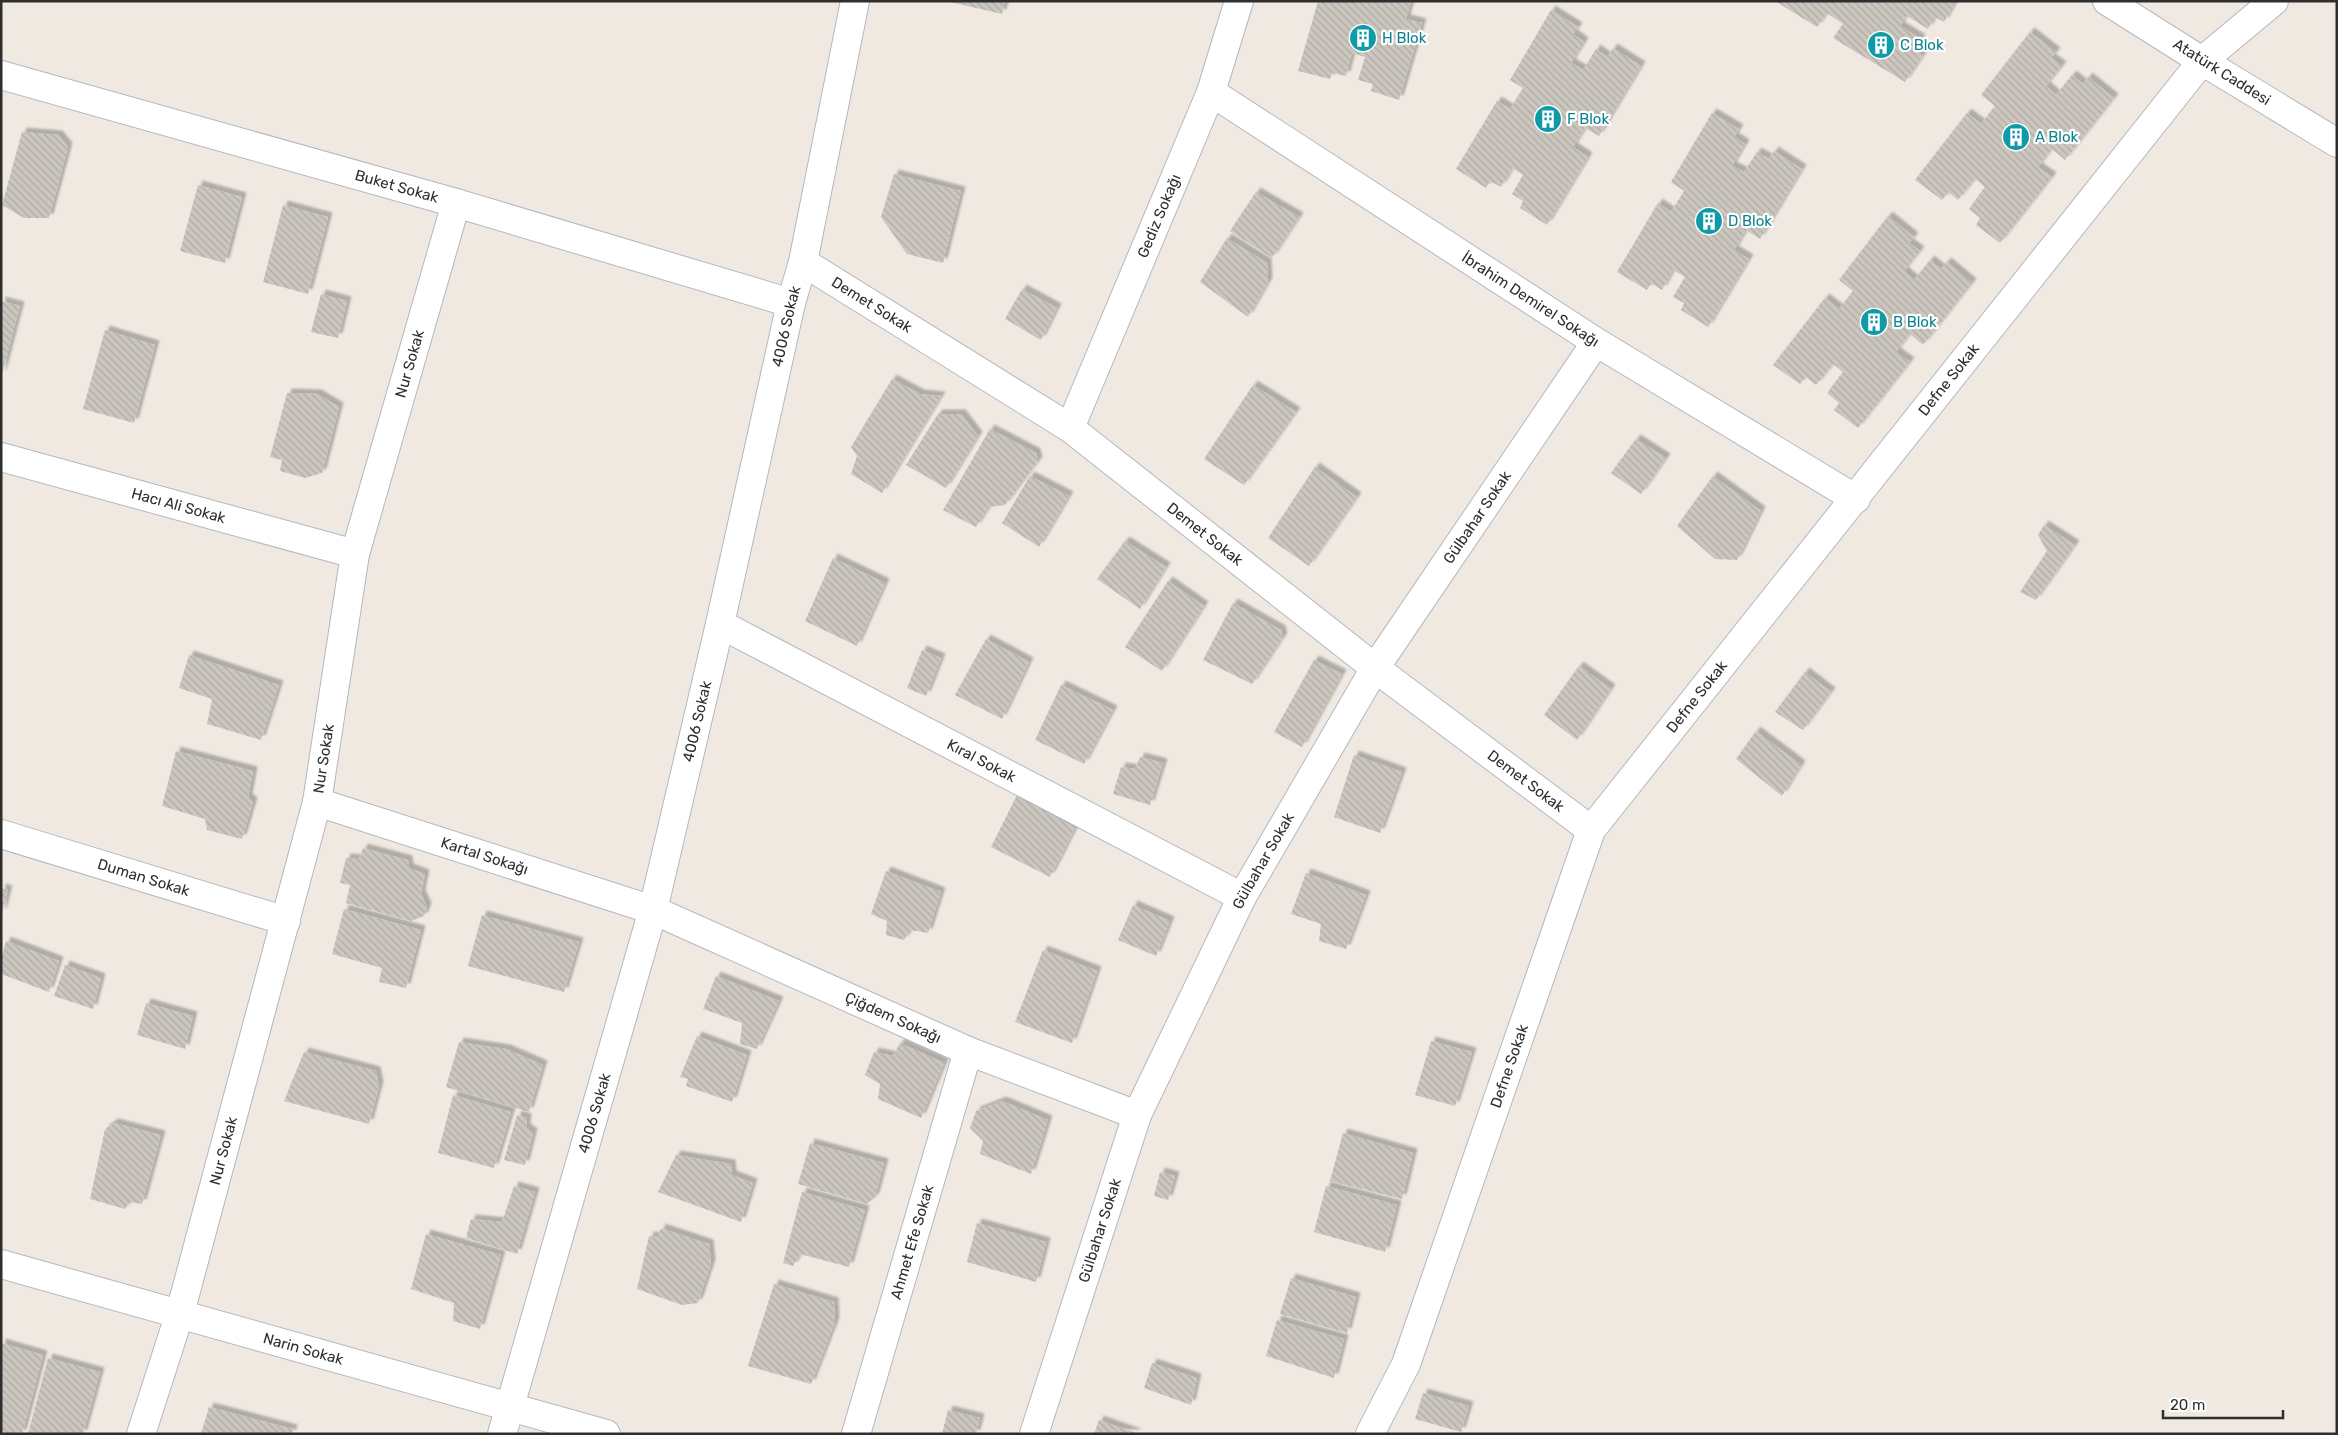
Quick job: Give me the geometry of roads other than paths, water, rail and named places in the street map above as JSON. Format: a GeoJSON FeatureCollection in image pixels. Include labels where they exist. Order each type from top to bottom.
{"type":"FeatureCollection","features":[{"type":"Feature","properties":{"kind":"street","name":"4006 Sokak"},"geometry":{"type":"LineString","coordinates":[[502,1434],[653,910],[720,624],[791,303],[803,262],[854,1]]}},
{"type":"Feature","properties":{"kind":"street","name":"Gediz Sokağı"},"geometry":{"type":"LineString","coordinates":[[1070,428],[1211,92],[1239,1]]}},
{"type":"Feature","properties":{"kind":"street","name":"Atatürk Caddesi"},"geometry":{"type":"LineString","coordinates":[[2107,1],[2337,143]]}},
{"type":"Feature","properties":{"kind":"street","name":"Defne Sokak"},"geometry":{"type":"LineString","coordinates":[[1370,1434],[1406,1364],[1591,830],[2202,61],[2274,1]]}},
{"type":"Feature","properties":{"kind":"street","name":"Buket Sokak"},"geometry":{"type":"LineString","coordinates":[[1,75],[456,203],[791,303]]}},
{"type":"Feature","properties":{"kind":"street","name":"İbrahim Demirel Sokağı"},"geometry":{"type":"LineString","coordinates":[[1211,92],[1596,342],[1856,498]]}},
{"type":"Feature","properties":{"kind":"street","name":"Nur Sokak"},"geometry":{"type":"LineString","coordinates":[[141,1434],[180,1314],[317,802],[355,554],[456,203]]}},
{"type":"Feature","properties":{"kind":"street","name":"Demet Sokak"},"geometry":{"type":"LineString","coordinates":[[803,262],[1070,428],[1375,668],[1591,830]]}},
{"type":"Feature","properties":{"kind":"street","name":"Gülbahar Sokak"},"geometry":{"type":"LineString","coordinates":[[1034,1434],[1137,1115],[1242,897],[1375,668],[1596,342]]}},
{"type":"Feature","properties":{"kind":"street","name":"Hacı Ali Sokak"},"geometry":{"type":"LineString","coordinates":[[1,457],[355,554]]}},
{"type":"Feature","properties":{"kind":"street","name":"Kıral Sokak"},"geometry":{"type":"LineString","coordinates":[[720,624],[1242,897]]}},
{"type":"Feature","properties":{"kind":"street","name":"Kartal Sokağı"},"geometry":{"type":"LineString","coordinates":[[317,802],[653,910]]}},
{"type":"Feature","properties":{"kind":"street","name":"Duman Sokak"},"geometry":{"type":"LineString","coordinates":[[1,834],[286,921]]}},
{"type":"Feature","properties":{"kind":"street","name":"Çiğdem Sokağı"},"geometry":{"type":"LineString","coordinates":[[653,910],[968,1051],[1137,1115]]}},
{"type":"Feature","properties":{"kind":"street","name":"Ahmet Efe Sokak"},"geometry":{"type":"LineString","coordinates":[[856,1434],[968,1051]]}},
{"type":"Feature","properties":{"kind":"street","name":"Narin Sokak"},"geometry":{"type":"LineString","coordinates":[[1,1264],[606,1434]]}},
{"type":"Feature","properties":{"kind":"place","name":"H Blok"},"geometry":{"type":"Point","coordinates":[1363,38]}},
{"type":"Feature","properties":{"kind":"place","name":"C Blok"},"geometry":{"type":"Point","coordinates":[1881,45]}},
{"type":"Feature","properties":{"kind":"place","name":"F Blok"},"geometry":{"type":"Point","coordinates":[1548,119]}},
{"type":"Feature","properties":{"kind":"place","name":"A Blok"},"geometry":{"type":"Point","coordinates":[2016,137]}},
{"type":"Feature","properties":{"kind":"place","name":"D Blok"},"geometry":{"type":"Point","coordinates":[1709,221]}},
{"type":"Feature","properties":{"kind":"place","name":"B Blok"},"geometry":{"type":"Point","coordinates":[1874,322]}}]}
